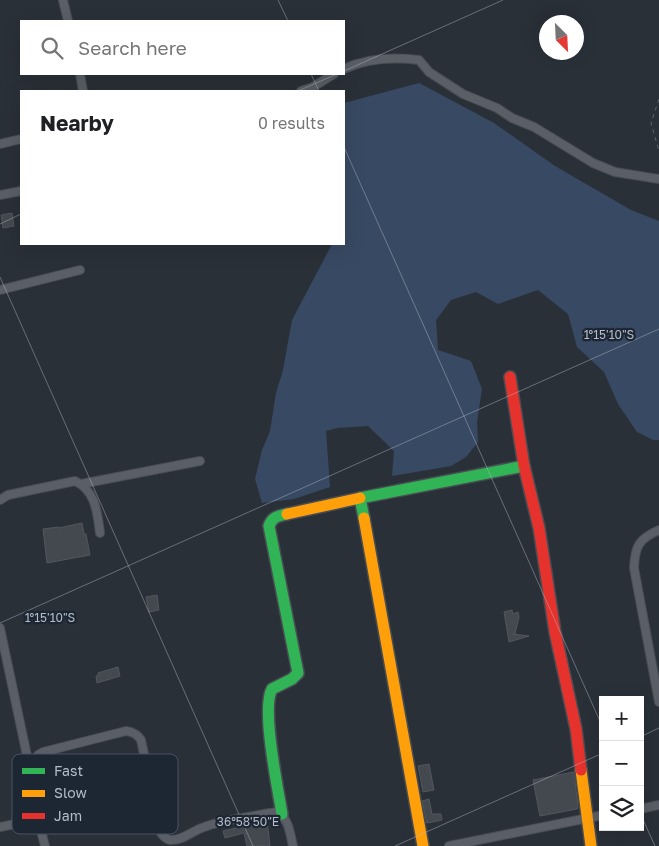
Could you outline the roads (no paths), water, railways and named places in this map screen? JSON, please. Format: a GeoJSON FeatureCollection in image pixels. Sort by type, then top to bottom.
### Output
{"type":"FeatureCollection","features":[{"type":"Feature","properties":{"kind":"street"},"geometry":{"type":"LineString","coordinates":[[63,0],[68,20]]}},
{"type":"Feature","properties":{"kind":"street"},"geometry":{"type":"LineString","coordinates":[[345,69],[364,62],[386,59],[419,60],[429,72],[463,94],[497,108],[512,118],[534,127],[593,163],[615,172],[659,179]]}},
{"type":"Feature","properties":{"kind":"street"},"geometry":{"type":"LineString","coordinates":[[80,75],[83,90]]}},
{"type":"Feature","properties":{"kind":"street"},"geometry":{"type":"LineString","coordinates":[[312,89],[333,75]]}},
{"type":"Feature","properties":{"kind":"street"},"geometry":{"type":"LineString","coordinates":[[0,144],[20,139]]}},
{"type":"Feature","properties":{"kind":"street"},"geometry":{"type":"LineString","coordinates":[[0,195],[20,191]]}},
{"type":"Feature","properties":{"kind":"street"},"geometry":{"type":"LineString","coordinates":[[0,290],[80,270]]}},
{"type":"Feature","properties":{"kind":"street"},"geometry":{"type":"LineString","coordinates":[[510,377],[524,466],[539,528],[555,632],[576,730],[591,846]]}},
{"type":"Feature","properties":{"kind":"street"},"geometry":{"type":"LineString","coordinates":[[81,484],[200,460]]}},
{"type":"Feature","properties":{"kind":"street"},"geometry":{"type":"LineString","coordinates":[[293,846],[286,819],[282,814],[269,716],[269,695],[273,689],[292,679],[298,673],[269,526],[271,520],[276,516],[360,498],[524,466]]}},
{"type":"Feature","properties":{"kind":"street"},"geometry":{"type":"LineString","coordinates":[[0,500],[8,495],[75,481],[91,494],[96,505],[100,533]]}},
{"type":"Feature","properties":{"kind":"street"},"geometry":{"type":"LineString","coordinates":[[360,498],[422,846]]}},
{"type":"Feature","properties":{"kind":"street"},"geometry":{"type":"LineString","coordinates":[[659,530],[642,539],[635,554],[634,568],[659,702]]}},
{"type":"Feature","properties":{"kind":"street"},"geometry":{"type":"LineString","coordinates":[[0,628],[27,754]]}},
{"type":"Feature","properties":{"kind":"street"},"geometry":{"type":"LineString","coordinates":[[40,754],[126,731],[138,735],[144,754]]}},
{"type":"Feature","properties":{"kind":"street"},"geometry":{"type":"LineString","coordinates":[[644,808],[659,805]]}},
{"type":"Feature","properties":{"kind":"street"},"geometry":{"type":"LineString","coordinates":[[162,834],[164,838],[170,840],[180,839],[212,824],[276,812],[282,814]]}},
{"type":"Feature","properties":{"kind":"street"},"geometry":{"type":"LineString","coordinates":[[449,846],[599,816]]}},
{"type":"Feature","properties":{"kind":"water"},"geometry":{"type":"Polygon","coordinates":[[[419,83],[494,123],[555,166],[631,210],[659,221],[659,440],[653,440],[637,432],[618,404],[604,372],[577,347],[568,314],[538,290],[498,304],[476,292],[451,300],[436,320],[438,350],[471,361],[482,389],[477,422],[478,442],[466,457],[451,466],[392,476],[394,451],[368,426],[337,428],[326,431],[330,487],[294,499],[262,503],[255,479],[262,450],[270,431],[276,393],[283,370],[292,320],[331,245],[345,245],[345,103],[419,83]]]}}]}
